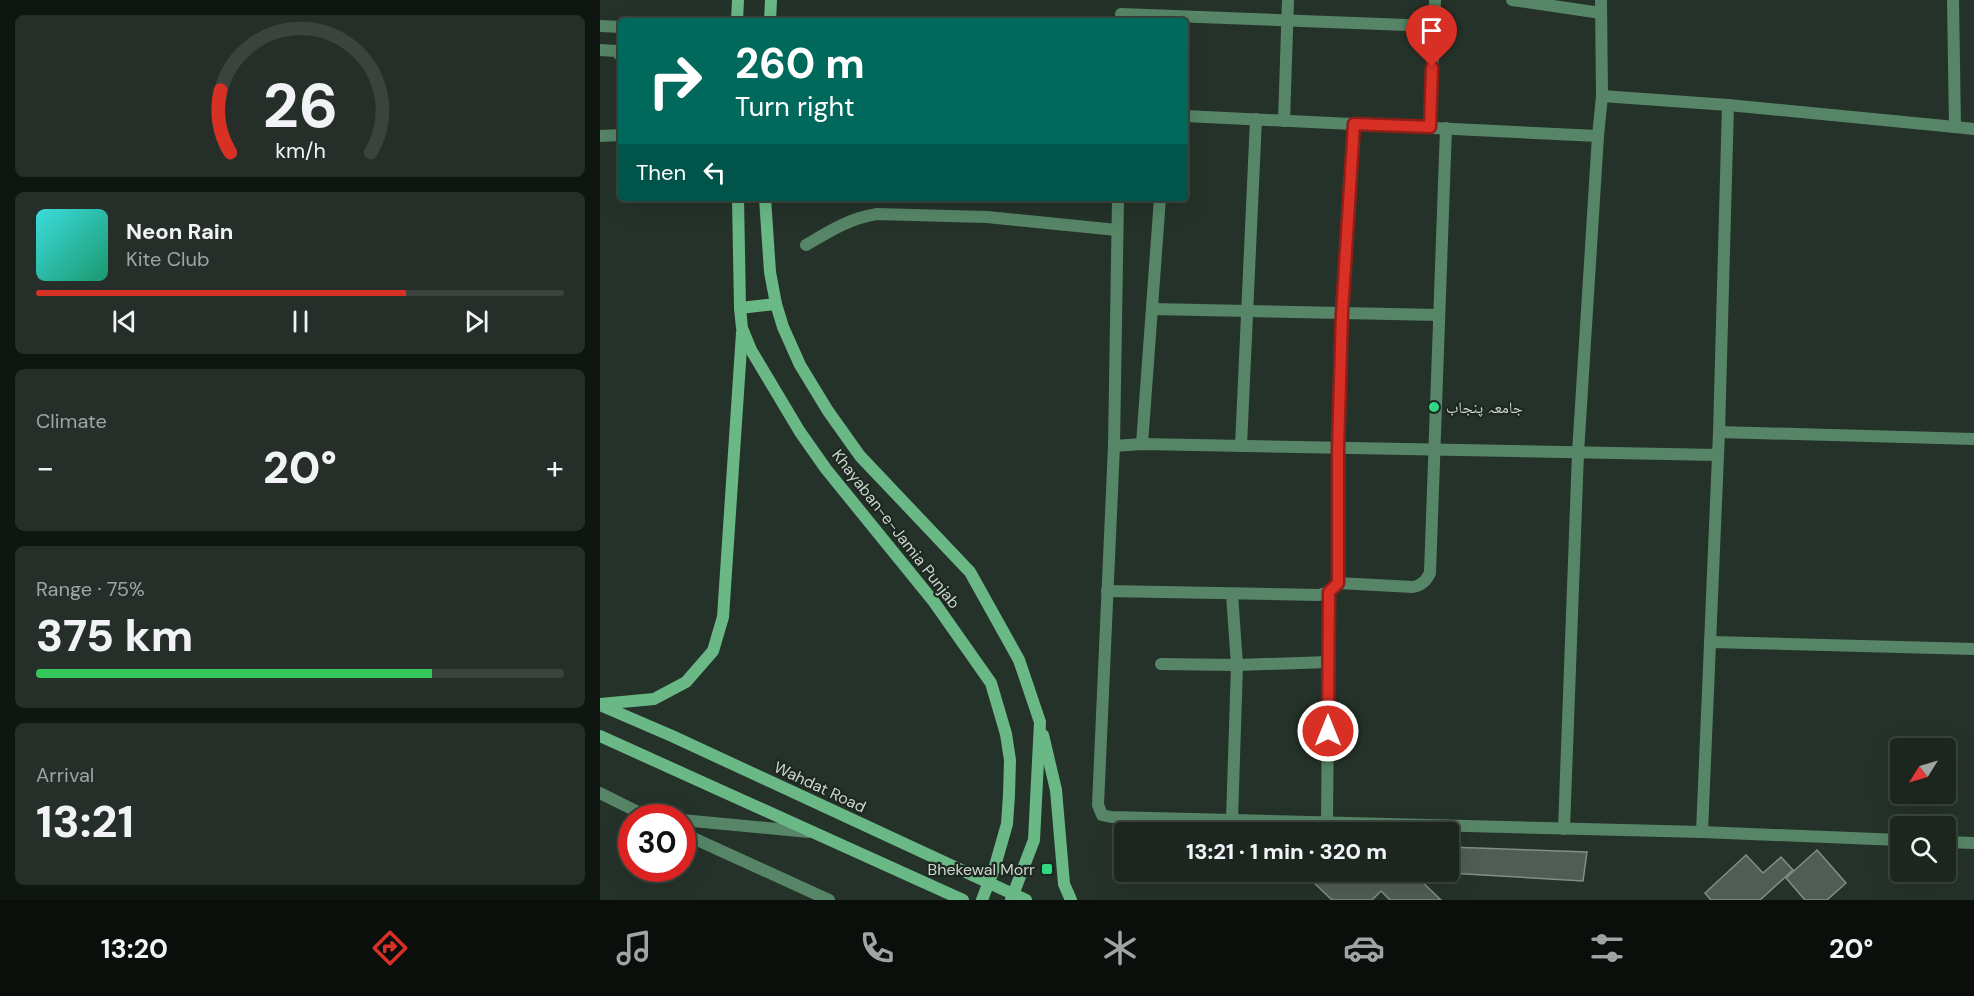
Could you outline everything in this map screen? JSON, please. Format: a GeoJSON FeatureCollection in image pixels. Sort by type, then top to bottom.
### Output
{"type":"FeatureCollection","features":[{"type":"Feature","properties":{"kind":"main road"},"geometry":{"type":"LineString","coordinates":[[737,18],[738,0]]}},
{"type":"Feature","properties":{"kind":"main road"},"geometry":{"type":"LineString","coordinates":[[770,18],[771,0]]}},
{"type":"Feature","properties":{"kind":"main road","name":"Khayaban-e-Jamia Punjab"},"geometry":{"type":"LineString","coordinates":[[738,201],[740,308],[742,328],[751,350],[766,378],[826,469],[934,602],[991,683],[1006,734],[1010,760],[1006,824],[982,900]]}},
{"type":"Feature","properties":{"kind":"main road","name":"Khayaban-e-Jamia Punjab"},"geometry":{"type":"LineString","coordinates":[[765,201],[770,272],[776,304],[783,327],[800,365],[828,411],[860,456],[970,572],[1019,660],[1040,722],[1034,840],[1012,897]]}},
{"type":"Feature","properties":{"kind":"main road"},"geometry":{"type":"LineString","coordinates":[[740,308],[776,304]]}},
{"type":"Feature","properties":{"kind":"main road"},"geometry":{"type":"LineString","coordinates":[[600,704],[654,699],[686,682],[713,651],[723,617],[742,328]]}},
{"type":"Feature","properties":{"kind":"main road","name":"Wahdat Road"},"geometry":{"type":"LineString","coordinates":[[600,704],[989,883],[1012,897],[1026,900]]}},
{"type":"Feature","properties":{"kind":"main road"},"geometry":{"type":"LineString","coordinates":[[1040,722],[1056,790],[1064,884],[1071,900]]}},
{"type":"Feature","properties":{"kind":"main road"},"geometry":{"type":"LineString","coordinates":[[600,736],[963,900]]}},
{"type":"Feature","properties":{"kind":"street"},"geometry":{"type":"LineString","coordinates":[[1121,0],[1121,17],[1162,18]]}},
{"type":"Feature","properties":{"kind":"street"},"geometry":{"type":"LineString","coordinates":[[1284,121],[1288,0]]}},
{"type":"Feature","properties":{"kind":"street"},"geometry":{"type":"LineString","coordinates":[[1430,127],[1435,0]]}},
{"type":"Feature","properties":{"kind":"street"},"geometry":{"type":"LineString","coordinates":[[1512,0],[1601,7],[1602,96],[1578,453],[1564,829]]}},
{"type":"Feature","properties":{"kind":"street"},"geometry":{"type":"LineString","coordinates":[[1953,0],[1955,127]]}},
{"type":"Feature","properties":{"kind":"street"},"geometry":{"type":"LineString","coordinates":[[1188,19],[1433,26]]}},
{"type":"Feature","properties":{"kind":"street"},"geometry":{"type":"LineString","coordinates":[[600,26],[618,27]]}},
{"type":"Feature","properties":{"kind":"street"},"geometry":{"type":"LineString","coordinates":[[600,50],[618,53]]}},
{"type":"Feature","properties":{"kind":"street"},"geometry":{"type":"LineString","coordinates":[[1602,96],[1728,105],[1974,129]]}},
{"type":"Feature","properties":{"kind":"street"},"geometry":{"type":"LineString","coordinates":[[1702,832],[1719,432],[1728,105]]}},
{"type":"Feature","properties":{"kind":"street"},"geometry":{"type":"LineString","coordinates":[[1188,116],[1598,136]]}},
{"type":"Feature","properties":{"kind":"street"},"geometry":{"type":"LineString","coordinates":[[1241,446],[1256,119]]}},
{"type":"Feature","properties":{"kind":"street"},"geometry":{"type":"LineString","coordinates":[[1327,822],[1329,662],[1334,587],[1342,313],[1354,124]]}},
{"type":"Feature","properties":{"kind":"street"},"geometry":{"type":"LineString","coordinates":[[1107,591],[1319,595],[1334,587],[1413,587],[1422,585],[1427,580],[1430,573],[1446,128]]}},
{"type":"Feature","properties":{"kind":"street"},"geometry":{"type":"LineString","coordinates":[[600,136],[618,135]]}},
{"type":"Feature","properties":{"kind":"street"},"geometry":{"type":"LineString","coordinates":[[1118,201],[1114,446],[1098,805],[1102,815],[1111,817],[1295,822]]}},
{"type":"Feature","properties":{"kind":"street"},"geometry":{"type":"LineString","coordinates":[[1142,444],[1160,201]]}},
{"type":"Feature","properties":{"kind":"street"},"geometry":{"type":"LineString","coordinates":[[806,245],[845,222],[877,214],[987,217],[1117,230]]}},
{"type":"Feature","properties":{"kind":"street"},"geometry":{"type":"LineString","coordinates":[[1152,309],[1439,315]]}},
{"type":"Feature","properties":{"kind":"street"},"geometry":{"type":"LineString","coordinates":[[1719,432],[1974,438]]}},
{"type":"Feature","properties":{"kind":"street"},"geometry":{"type":"LineString","coordinates":[[1114,446],[1142,444],[1718,455]]}},
{"type":"Feature","properties":{"kind":"street"},"geometry":{"type":"LineString","coordinates":[[1232,594],[1237,665],[1232,820]]}},
{"type":"Feature","properties":{"kind":"street"},"geometry":{"type":"LineString","coordinates":[[1710,642],[1974,649]]}},
{"type":"Feature","properties":{"kind":"street"},"geometry":{"type":"LineString","coordinates":[[1161,664],[1237,665],[1329,662]]}},
{"type":"Feature","properties":{"kind":"street"},"geometry":{"type":"LineString","coordinates":[[600,793],[622,804]]}},
{"type":"Feature","properties":{"kind":"street"},"geometry":{"type":"LineString","coordinates":[[696,821],[813,832]]}},
{"type":"Feature","properties":{"kind":"street"},"geometry":{"type":"LineString","coordinates":[[1459,826],[1702,832],[1890,840]]}},
{"type":"Feature","properties":{"kind":"street"},"geometry":{"type":"LineString","coordinates":[[696,838],[829,900]]}},
{"type":"Feature","properties":{"kind":"street"},"geometry":{"type":"LineString","coordinates":[[1956,842],[1974,843]]}},
{"type":"Feature","properties":{"kind":"building"},"geometry":{"type":"Polygon","coordinates":[[[1459,847],[1587,852],[1583,881],[1459,874],[1459,847]]]}},
{"type":"Feature","properties":{"kind":"building"},"geometry":{"type":"Polygon","coordinates":[[[1817,850],[1846,883],[1827,900],[1805,900],[1786,878],[1817,850]]]}},
{"type":"Feature","properties":{"kind":"building"},"geometry":{"type":"Polygon","coordinates":[[[1746,855],[1763,873],[1781,857],[1793,870],[1760,900],[1711,900],[1705,893],[1746,855]]]}},
{"type":"Feature","properties":{"kind":"building"},"geometry":{"type":"Polygon","coordinates":[[[1313,882],[1422,882],[1441,900],[1390,900],[1381,891],[1372,900],[1332,900],[1313,882]]]}},
{"type":"Feature","properties":{"kind":"place","name":"جامعہ پنجاب"},"geometry":{"type":"Point","coordinates":[1434,407]}},
{"type":"Feature","properties":{"kind":"place","name":"Bhekewal Morr"},"geometry":{"type":"Point","coordinates":[1047,869]}},
{"type":"Feature","properties":{"kind":"route"},"geometry":{"type":"LineString","coordinates":[[1328,731],[1329,592],[1338,583],[1338,449],[1342,313],[1354,124],[1430,127],[1432,67]]}}]}
